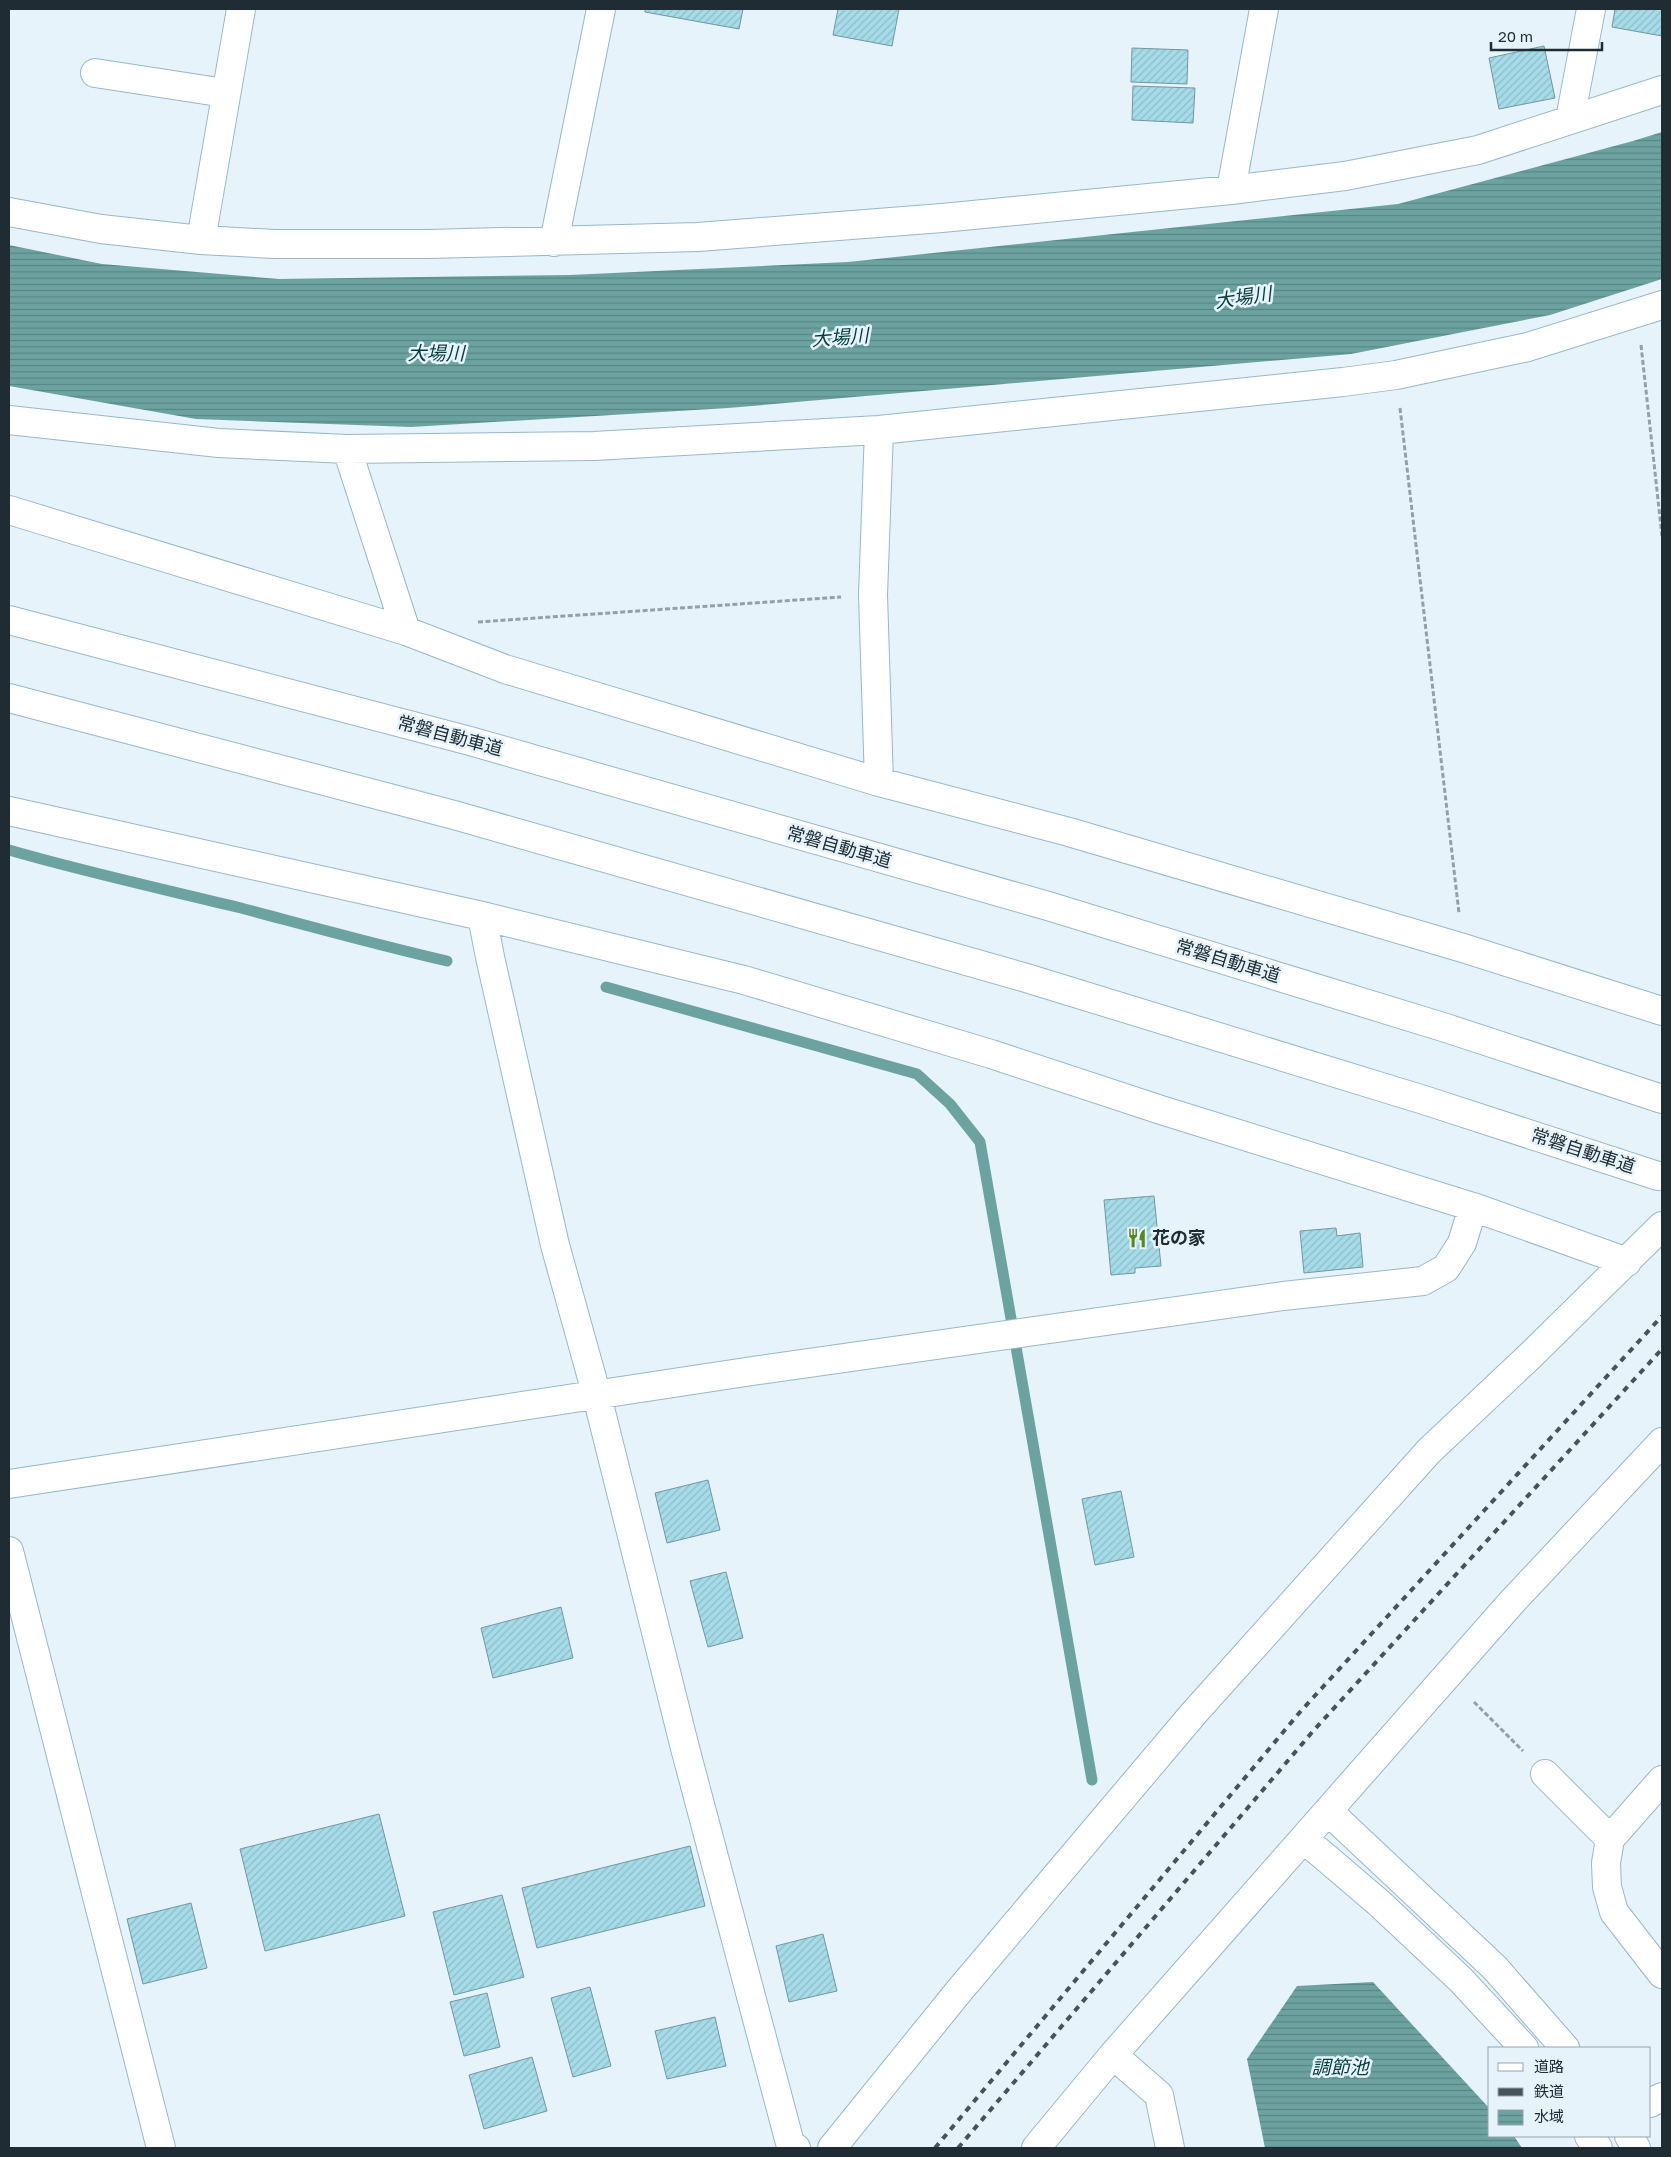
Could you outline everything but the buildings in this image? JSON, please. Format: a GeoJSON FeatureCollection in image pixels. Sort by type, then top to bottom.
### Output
{"type":"FeatureCollection","features":[{"type":"Feature","properties":{"kind":"main road"},"geometry":{"type":"LineString","coordinates":[[200,240],[241,9]]}},
{"type":"Feature","properties":{"kind":"main road"},"geometry":{"type":"LineString","coordinates":[[554,242],[600,9]]}},
{"type":"Feature","properties":{"kind":"main road"},"geometry":{"type":"LineString","coordinates":[[1231,190],[1264,9]]}},
{"type":"Feature","properties":{"kind":"main road"},"geometry":{"type":"LineString","coordinates":[[1570,119],[1591,9]]}},
{"type":"Feature","properties":{"kind":"main road"},"geometry":{"type":"LineString","coordinates":[[95,73],[226,93]]}},
{"type":"Feature","properties":{"kind":"main road"},"geometry":{"type":"LineString","coordinates":[[9,212],[101,228],[200,240],[276,244],[554,242],[727,235],[942,218],[1231,190],[1345,176],[1478,150],[1662,90]]}},
{"type":"Feature","properties":{"kind":"main road"},"geometry":{"type":"LineString","coordinates":[[9,420],[219,443],[347,450],[594,446],[879,430],[1396,375],[1528,347],[1650,309]]}},
{"type":"Feature","properties":{"kind":"main road"},"geometry":{"type":"LineString","coordinates":[[879,430],[873,595],[879,782]]}},
{"type":"Feature","properties":{"kind":"main road"},"geometry":{"type":"LineString","coordinates":[[347,450],[406,630]]}},
{"type":"Feature","properties":{"kind":"main road"},"geometry":{"type":"LineString","coordinates":[[9,510],[406,630],[505,669],[879,782],[1068,832],[1463,948],[1662,1010]]}},
{"type":"Feature","properties":{"kind":"main road","name":"常磐自動車道"},"geometry":{"type":"LineString","coordinates":[[9,620],[470,741],[1048,906],[1446,1028],[1662,1099]]}},
{"type":"Feature","properties":{"kind":"main road","name":"常磐自動車道"},"geometry":{"type":"LineString","coordinates":[[9,698],[454,814],[1004,972],[1427,1101],[1658,1176]]}},
{"type":"Feature","properties":{"kind":"main road"},"geometry":{"type":"LineString","coordinates":[[9,810],[482,916],[744,980],[991,1054],[1161,1110],[1473,1207],[1627,1262]]}},
{"type":"Feature","properties":{"kind":"main road"},"geometry":{"type":"LineString","coordinates":[[482,916],[555,1246],[597,1396],[687,1758],[790,2143],[796,2148]]}},
{"type":"Feature","properties":{"kind":"main road"},"geometry":{"type":"LineString","coordinates":[[9,1484],[759,1370],[1283,1296],[1423,1281],[1446,1268],[1462,1243],[1473,1207]]}},
{"type":"Feature","properties":{"kind":"main road"},"geometry":{"type":"LineString","coordinates":[[832,2148],[972,1976],[1194,1713],[1429,1452],[1662,1226]]}},
{"type":"Feature","properties":{"kind":"main road"},"geometry":{"type":"LineString","coordinates":[[1036,2148],[1113,2055],[1510,1603],[1662,1442]]}},
{"type":"Feature","properties":{"kind":"main road"},"geometry":{"type":"LineString","coordinates":[[9,1551],[161,2148]]}},
{"type":"Feature","properties":{"kind":"main road"},"geometry":{"type":"LineString","coordinates":[[1545,1774],[1610,1839]]}},
{"type":"Feature","properties":{"kind":"main road"},"geometry":{"type":"LineString","coordinates":[[1662,1780],[1610,1839],[1606,1863],[1607,1887],[1614,1912],[1662,1974]]}},
{"type":"Feature","properties":{"kind":"main road"},"geometry":{"type":"LineString","coordinates":[[1328,1811],[1495,1968],[1564,2047]]}},
{"type":"Feature","properties":{"kind":"main road"},"geometry":{"type":"LineString","coordinates":[[1304,1839],[1379,1903],[1461,1980],[1523,2047]]}},
{"type":"Feature","properties":{"kind":"main road"},"geometry":{"type":"LineString","coordinates":[[1113,2055],[1159,2095],[1170,2148]]}},
{"type":"Feature","properties":{"kind":"main road"},"geometry":{"type":"LineString","coordinates":[[1590,2137],[1598,2148]]}},
{"type":"Feature","properties":{"kind":"main road"},"geometry":{"type":"LineString","coordinates":[[1630,2137],[1636,2148]]}},
{"type":"Feature","properties":{"kind":"path"},"geometry":{"type":"LineString","coordinates":[[1650,309],[1662,536]]}},
{"type":"Feature","properties":{"kind":"path"},"geometry":{"type":"LineString","coordinates":[[1396,375],[1463,948]]}},
{"type":"Feature","properties":{"kind":"path"},"geometry":{"type":"LineString","coordinates":[[473,622],[873,595]]}},
{"type":"Feature","properties":{"kind":"path"},"geometry":{"type":"LineString","coordinates":[[1474,1702],[1545,1774]]}},
{"type":"Feature","properties":{"kind":"water","name":"大場川"},"geometry":{"type":"Polygon","coordinates":[[[1662,132],[1662,279],[1550,315],[1351,354],[728,408],[411,427],[196,419],[9,386],[9,245],[102,264],[279,279],[570,275],[848,262],[1398,204],[1662,132]]]}},
{"type":"Feature","properties":{"kind":"water","name":"調節池"},"geometry":{"type":"Polygon","coordinates":[[[1373,1982],[1488,2107],[1488,2137],[1515,2137],[1522,2148],[1265,2148],[1247,2059],[1297,1986],[1373,1982]]]}},
{"type":"Feature","properties":{"kind":"waterway"},"geometry":{"type":"LineString","coordinates":[[9,850],[447,961]]}},
{"type":"Feature","properties":{"kind":"waterway"},"geometry":{"type":"LineString","coordinates":[[606,987],[917,1074],[950,1104],[980,1142],[1092,1780]]}},
{"type":"Feature","properties":{"kind":"railway"},"geometry":{"type":"LineString","coordinates":[[935,2148],[1300,1712],[1662,1316]]}},
{"type":"Feature","properties":{"kind":"railway"},"geometry":{"type":"LineString","coordinates":[[958,2148],[1314,1730],[1662,1349]]}},
{"type":"Feature","properties":{"kind":"place","name":"花の家"},"geometry":{"type":"Point","coordinates":[1137,1238]}}]}
